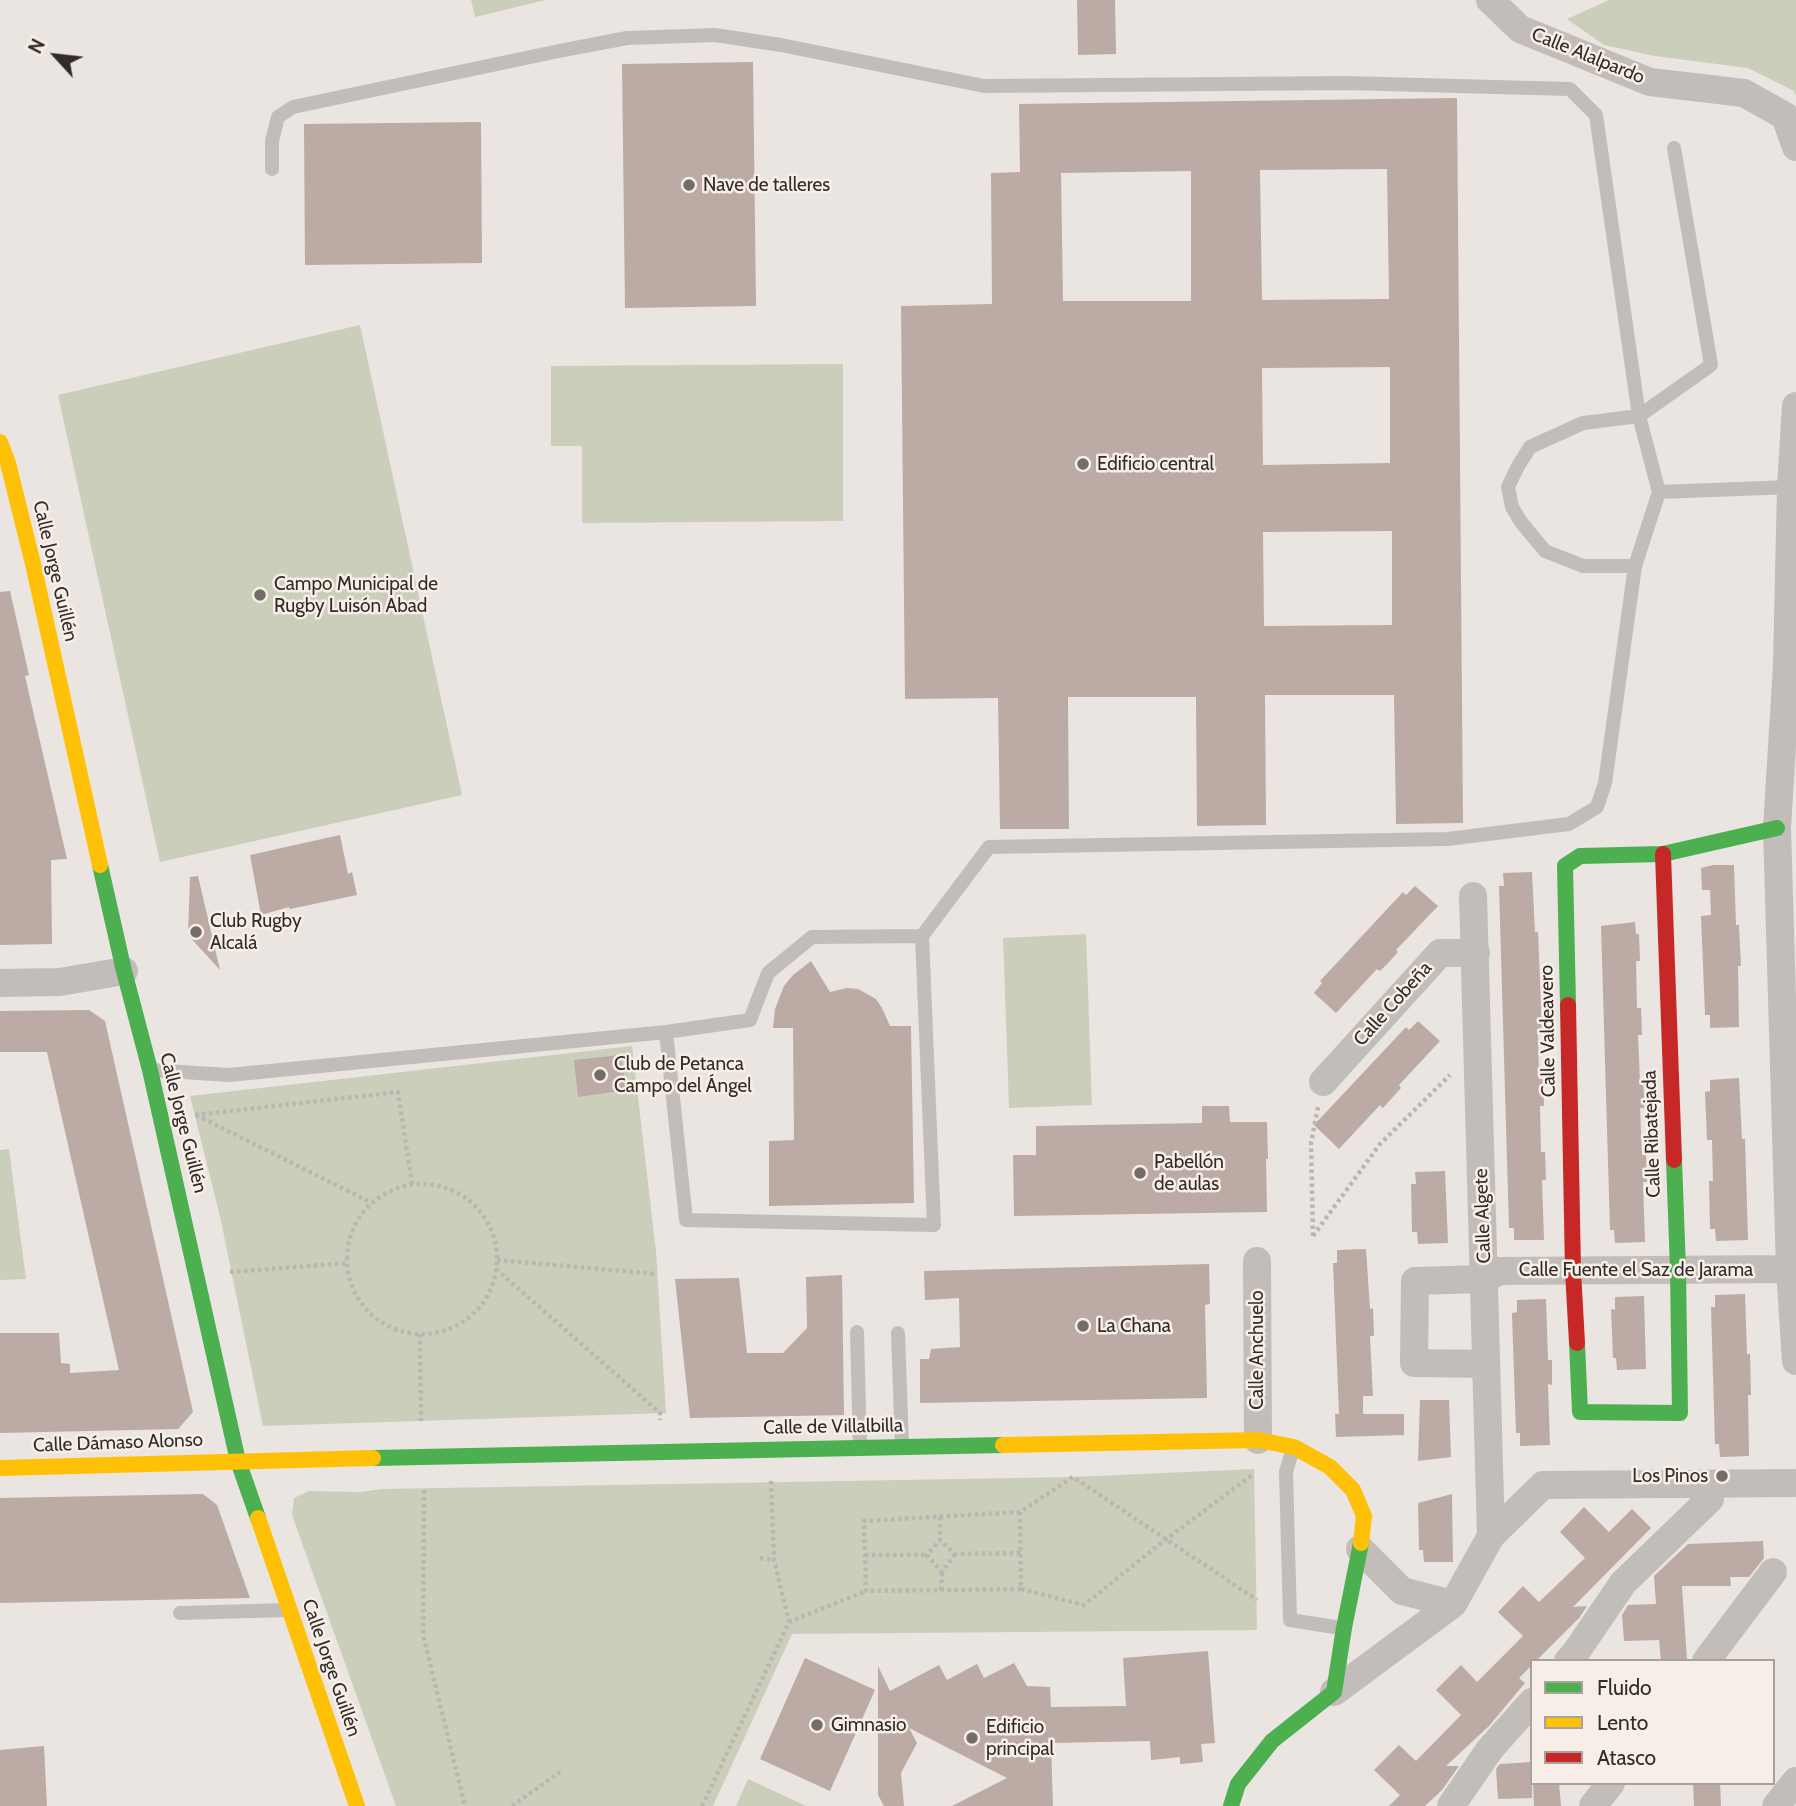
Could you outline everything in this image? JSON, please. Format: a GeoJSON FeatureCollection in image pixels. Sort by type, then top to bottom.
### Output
{"type":"FeatureCollection","features":[{"type":"Feature","properties":{"kind":"street","name":"Calle Alalpardo"},"geometry":{"type":"LineString","coordinates":[[1490,0],[1520,29],[1650,82],[1744,93],[1786,116],[1796,147]]}},
{"type":"Feature","properties":{"kind":"street"},"geometry":{"type":"LineString","coordinates":[[1796,406],[1787,665],[1777,828],[1790,1269],[1796,1361]]}},
{"type":"Feature","properties":{"kind":"street","name":"Calle Jorge Guillén"},"geometry":{"type":"LineString","coordinates":[[0,442],[8,463],[33,564],[238,1461],[357,1806]]}},
{"type":"Feature","properties":{"kind":"street","name":"Calle Valdeavero"},"geometry":{"type":"LineString","coordinates":[[1580,1412],[1573,1271],[1565,866],[1580,856],[1662,854],[1777,828]]}},
{"type":"Feature","properties":{"kind":"street","name":"Calle Ribatejada"},"geometry":{"type":"LineString","coordinates":[[1580,1412],[1680,1413],[1678,1270],[1662,854]]}},
{"type":"Feature","properties":{"kind":"street","name":"Calle Algete"},"geometry":{"type":"LineString","coordinates":[[1473,896],[1491,1536]]}},
{"type":"Feature","properties":{"kind":"street","name":"Calle Cobeña"},"geometry":{"type":"LineString","coordinates":[[1323,1082],[1440,953],[1476,953]]}},
{"type":"Feature","properties":{"kind":"street"},"geometry":{"type":"LineString","coordinates":[[0,983],[60,982],[124,971]]}},
{"type":"Feature","properties":{"kind":"street","name":"Calle Anchuelo"},"geometry":{"type":"LineString","coordinates":[[1257,1261],[1258,1440]]}},
{"type":"Feature","properties":{"kind":"street","name":"Calle Fuente el Saz de Jarama"},"geometry":{"type":"LineString","coordinates":[[1486,1364],[1414,1363],[1415,1281],[1485,1279],[1499,1270],[1790,1269]]}},
{"type":"Feature","properties":{"kind":"street","name":"Calle de Villalbilla"},"geometry":{"type":"LineString","coordinates":[[238,1461],[1258,1440],[1294,1447],[1331,1467],[1353,1490],[1364,1516],[1334,1692]]}},
{"type":"Feature","properties":{"kind":"street","name":"Calle Dámaso Alonso"},"geometry":{"type":"LineString","coordinates":[[0,1468],[238,1461]]}},
{"type":"Feature","properties":{"kind":"street"},"geometry":{"type":"LineString","coordinates":[[1231,1806],[1238,1784],[1272,1741],[1453,1604],[1491,1536],[1543,1485],[1796,1483]]}},
{"type":"Feature","properties":{"kind":"street"},"geometry":{"type":"LineString","coordinates":[[1569,1659],[1623,1583],[1710,1499]]}},
{"type":"Feature","properties":{"kind":"street"},"geometry":{"type":"LineString","coordinates":[[1360,1549],[1402,1591],[1453,1604]]}},
{"type":"Feature","properties":{"kind":"street"},"geometry":{"type":"LineString","coordinates":[[1708,1659],[1773,1572]]}},
{"type":"Feature","properties":{"kind":"street"},"geometry":{"type":"LineString","coordinates":[[1451,1806],[1490,1749],[1530,1704]]}},
{"type":"Feature","properties":{"kind":"street"},"geometry":{"type":"LineString","coordinates":[[1776,1806],[1796,1781]]}},
{"type":"Feature","properties":{"kind":"street"},"geometry":{"type":"LineString","coordinates":[[1593,1806],[1609,1785]]}},
{"type":"Feature","properties":{"kind":"lane"},"geometry":{"type":"LineString","coordinates":[[272,169],[272,141],[278,117],[293,107],[627,38],[715,36],[781,45],[984,86],[1346,83],[1570,89],[1596,115],[1639,416],[1659,492],[1635,566],[1605,783],[1597,807],[1569,824],[1447,839],[989,847],[922,936],[934,1225],[686,1220],[666,1031]]}},
{"type":"Feature","properties":{"kind":"lane"},"geometry":{"type":"LineString","coordinates":[[1635,566],[1583,566],[1545,551],[1512,507],[1508,487],[1530,446],[1583,423],[1639,416],[1711,365],[1674,148]]}},
{"type":"Feature","properties":{"kind":"lane"},"geometry":{"type":"LineString","coordinates":[[1659,492],[1794,488]]}},
{"type":"Feature","properties":{"kind":"lane"},"geometry":{"type":"LineString","coordinates":[[150,1070],[229,1075],[666,1031],[750,1020],[768,973],[812,937],[922,936]]}},
{"type":"Feature","properties":{"kind":"lane"},"geometry":{"type":"LineString","coordinates":[[857,1332],[860,1448]]}},
{"type":"Feature","properties":{"kind":"lane"},"geometry":{"type":"LineString","coordinates":[[898,1333],[902,1447]]}},
{"type":"Feature","properties":{"kind":"lane"},"geometry":{"type":"LineString","coordinates":[[1294,1447],[1286,1472],[1290,1620],[1344,1628]]}},
{"type":"Feature","properties":{"kind":"lane"},"geometry":{"type":"LineString","coordinates":[[180,1613],[289,1610]]}},
{"type":"Feature","properties":{"kind":"path"},"geometry":{"type":"LineString","coordinates":[[1323,1082],[1311,1143],[1314,1236],[1380,1144],[1450,1074]]}},
{"type":"Feature","properties":{"kind":"path"},"geometry":{"type":"LineString","coordinates":[[372,1203],[195,1115],[398,1092],[412,1184]]}},
{"type":"Feature","properties":{"kind":"path"},"geometry":{"type":"LineString","coordinates":[[412,1184],[437,1185],[460,1194],[479,1210],[492,1231],[497,1255],[496,1268],[494,1280],[483,1302],[466,1320],[444,1331],[420,1334],[396,1329],[375,1317],[358,1299],[349,1276],[347,1252],[354,1227],[372,1203],[388,1192],[412,1184]]}},
{"type":"Feature","properties":{"kind":"path"},"geometry":{"type":"LineString","coordinates":[[496,1260],[657,1274]]}},
{"type":"Feature","properties":{"kind":"path"},"geometry":{"type":"LineString","coordinates":[[223,1272],[348,1263]]}},
{"type":"Feature","properties":{"kind":"path"},"geometry":{"type":"LineString","coordinates":[[496,1268],[660,1413],[660,1425]]}},
{"type":"Feature","properties":{"kind":"path"},"geometry":{"type":"LineString","coordinates":[[420,1334],[421,1421]]}},
{"type":"Feature","properties":{"kind":"path"},"geometry":{"type":"LineString","coordinates":[[789,1622],[866,1591],[1021,1589],[1084,1605],[1253,1474]]}},
{"type":"Feature","properties":{"kind":"path"},"geometry":{"type":"LineString","coordinates":[[866,1591],[864,1521],[1020,1512],[1073,1477],[1257,1600]]}},
{"type":"Feature","properties":{"kind":"path"},"geometry":{"type":"LineString","coordinates":[[702,1806],[789,1622],[774,1560],[771,1479]]}},
{"type":"Feature","properties":{"kind":"path"},"geometry":{"type":"LineString","coordinates":[[424,1489],[423,1635],[465,1806]]}},
{"type":"Feature","properties":{"kind":"path"},"geometry":{"type":"LineString","coordinates":[[1020,1512],[1021,1589]]}},
{"type":"Feature","properties":{"kind":"path"},"geometry":{"type":"LineString","coordinates":[[927,1555],[940,1540],[940,1517]]}},
{"type":"Feature","properties":{"kind":"path"},"geometry":{"type":"LineString","coordinates":[[940,1540],[955,1554],[1021,1553]]}},
{"type":"Feature","properties":{"kind":"path"},"geometry":{"type":"LineString","coordinates":[[941,1590],[942,1572],[955,1554]]}},
{"type":"Feature","properties":{"kind":"path"},"geometry":{"type":"LineString","coordinates":[[865,1555],[927,1555],[942,1572]]}},
{"type":"Feature","properties":{"kind":"path"},"geometry":{"type":"LineString","coordinates":[[760,1558],[774,1560]]}},
{"type":"Feature","properties":{"kind":"path"},"geometry":{"type":"LineString","coordinates":[[512,1806],[560,1772]]}},
{"type":"Feature","properties":{"kind":"green space"},"geometry":{"type":"Polygon","coordinates":[[[471,0],[546,0],[475,17],[471,0]]]}},
{"type":"Feature","properties":{"kind":"green space"},"geometry":{"type":"Polygon","coordinates":[[[1609,0],[1796,0],[1796,96],[1794,91],[1748,68],[1655,56],[1604,45],[1567,19],[1609,0]]]}},
{"type":"Feature","properties":{"kind":"green space","name":"Campo Municipal de Rugby Luisón Abad"},"geometry":{"type":"Polygon","coordinates":[[[360,325],[462,795],[160,862],[58,395],[360,325]]]}},
{"type":"Feature","properties":{"kind":"green space"},"geometry":{"type":"Polygon","coordinates":[[[843,364],[843,521],[582,523],[582,446],[551,446],[551,366],[843,364]]]}},
{"type":"Feature","properties":{"kind":"green space"},"geometry":{"type":"Polygon","coordinates":[[[1086,934],[1092,1105],[1009,1108],[1003,938],[1086,934]]]}},
{"type":"Feature","properties":{"kind":"green space"},"geometry":{"type":"Polygon","coordinates":[[[632,1046],[656,1251],[666,1413],[263,1426],[221,1221],[190,1096],[632,1046]]]}},
{"type":"Feature","properties":{"kind":"green space"},"geometry":{"type":"Polygon","coordinates":[[[9,1149],[26,1279],[0,1280],[0,1150],[9,1149]]]}},
{"type":"Feature","properties":{"kind":"green space"},"geometry":{"type":"Polygon","coordinates":[[[1254,1469],[1257,1630],[792,1634],[713,1806],[396,1806],[292,1515],[294,1498],[309,1491],[1073,1477],[1254,1469]]]}},
{"type":"Feature","properties":{"kind":"green space"},"geometry":{"type":"Polygon","coordinates":[[[748,1779],[806,1806],[736,1806],[748,1779]]]}},
{"type":"Feature","properties":{"kind":"building"},"geometry":{"type":"Polygon","coordinates":[[[1077,0],[1115,0],[1116,54],[1078,55],[1077,0]]]}},
{"type":"Feature","properties":{"kind":"building","name":"Nave de talleres"},"geometry":{"type":"Polygon","coordinates":[[[753,62],[756,306],[625,308],[622,64],[753,62]]]}},
{"type":"Feature","properties":{"kind":"building","name":"Edificio central"},"geometry":{"type":"Polygon","coordinates":[[[1457,98],[1463,823],[1396,824],[1394,695],[1265,695],[1266,825],[1197,826],[1196,697],[1068,697],[1069,829],[1000,829],[998,698],[905,699],[901,306],[992,304],[991,173],[1020,172],[1019,104],[1457,98]],[[1387,169],[1260,170],[1262,300],[1389,299],[1387,169]],[[1191,171],[1061,173],[1063,301],[1191,301],[1191,171]],[[1390,367],[1262,368],[1263,465],[1390,463],[1390,367]],[[1392,531],[1263,532],[1264,626],[1392,625],[1392,531]]]}},
{"type":"Feature","properties":{"kind":"building"},"geometry":{"type":"Polygon","coordinates":[[[481,122],[482,263],[305,265],[304,124],[481,122]]]}},
{"type":"Feature","properties":{"kind":"building"},"geometry":{"type":"Polygon","coordinates":[[[10,591],[29,675],[25,676],[67,859],[51,860],[52,944],[0,945],[0,592],[10,591]]]}},
{"type":"Feature","properties":{"kind":"building"},"geometry":{"type":"Polygon","coordinates":[[[340,835],[348,874],[352,872],[357,895],[290,909],[289,907],[261,915],[250,855],[340,835]]]}},
{"type":"Feature","properties":{"kind":"building"},"geometry":{"type":"Polygon","coordinates":[[[1734,865],[1736,925],[1739,925],[1741,966],[1738,966],[1739,1027],[1710,1028],[1710,1015],[1705,1015],[1701,916],[1711,915],[1710,890],[1702,890],[1701,868],[1734,865]]]}},
{"type":"Feature","properties":{"kind":"building"},"geometry":{"type":"Polygon","coordinates":[[[1532,872],[1535,932],[1538,932],[1542,1033],[1538,1033],[1539,1079],[1543,1079],[1544,1106],[1540,1106],[1541,1152],[1545,1152],[1546,1180],[1542,1180],[1544,1240],[1514,1240],[1514,1228],[1509,1228],[1499,886],[1504,886],[1503,873],[1532,872]]]}},
{"type":"Feature","properties":{"kind":"building"},"geometry":{"type":"Polygon","coordinates":[[[198,876],[220,970],[188,935],[190,877],[198,876]]]}},
{"type":"Feature","properties":{"kind":"building"},"geometry":{"type":"Polygon","coordinates":[[[1415,886],[1438,906],[1396,950],[1398,952],[1389,962],[1380,971],[1377,969],[1336,1013],[1314,993],[1322,983],[1320,981],[1403,892],[1406,895],[1415,886]]]}},
{"type":"Feature","properties":{"kind":"building"},"geometry":{"type":"Polygon","coordinates":[[[1635,922],[1636,934],[1639,934],[1640,961],[1636,961],[1637,1008],[1641,1008],[1642,1035],[1638,1035],[1640,1082],[1643,1082],[1644,1095],[1644,1108],[1640,1108],[1642,1155],[1646,1155],[1647,1182],[1643,1182],[1645,1242],[1615,1243],[1614,1230],[1610,1230],[1601,926],[1635,922]]]}},
{"type":"Feature","properties":{"kind":"building"},"geometry":{"type":"Polygon","coordinates":[[[811,961],[830,992],[847,988],[858,989],[876,999],[890,1026],[911,1026],[914,1203],[769,1206],[769,1141],[794,1140],[793,1028],[773,1028],[775,1009],[784,986],[811,961]]]}},
{"type":"Feature","properties":{"kind":"building"},"geometry":{"type":"Polygon","coordinates":[[[89,1010],[105,1021],[193,1412],[178,1429],[0,1433],[0,1333],[59,1333],[61,1363],[70,1364],[70,1373],[119,1370],[47,1052],[0,1052],[0,1011],[89,1010]]]}},
{"type":"Feature","properties":{"kind":"building"},"geometry":{"type":"Polygon","coordinates":[[[1418,1021],[1440,1041],[1399,1085],[1401,1088],[1383,1108],[1380,1105],[1339,1149],[1314,1125],[1406,1027],[1409,1030],[1418,1021]]]}},
{"type":"Feature","properties":{"kind":"building","name":"Club de Petanca Campo del Ángel"},"geometry":{"type":"Polygon","coordinates":[[[620,1055],[627,1090],[578,1097],[574,1060],[620,1055]]]}},
{"type":"Feature","properties":{"kind":"building"},"geometry":{"type":"Polygon","coordinates":[[[1739,1078],[1742,1139],[1745,1139],[1748,1240],[1716,1241],[1715,1229],[1710,1229],[1712,1140],[1707,1140],[1705,1092],[1710,1091],[1710,1080],[1739,1078]]]}},
{"type":"Feature","properties":{"kind":"building","name":"Pabellón de aulas"},"geometry":{"type":"Polygon","coordinates":[[[1202,1106],[1229,1106],[1230,1122],[1267,1122],[1267,1212],[1014,1216],[1013,1155],[1036,1155],[1036,1126],[1202,1123],[1202,1106]]]}},
{"type":"Feature","properties":{"kind":"building"},"geometry":{"type":"Polygon","coordinates":[[[1445,1171],[1448,1243],[1418,1244],[1417,1232],[1412,1232],[1411,1184],[1416,1184],[1415,1172],[1445,1171]]]}},
{"type":"Feature","properties":{"kind":"building"},"geometry":{"type":"Polygon","coordinates":[[[1366,1249],[1370,1309],[1373,1308],[1374,1336],[1370,1336],[1373,1396],[1363,1396],[1363,1414],[1404,1414],[1404,1435],[1336,1437],[1335,1414],[1339,1414],[1333,1263],[1337,1263],[1337,1250],[1366,1249]]]}},
{"type":"Feature","properties":{"kind":"building","name":"La Chana"},"geometry":{"type":"Polygon","coordinates":[[[1209,1264],[1210,1304],[1205,1305],[1207,1398],[920,1403],[920,1359],[929,1359],[931,1349],[960,1347],[959,1298],[925,1300],[924,1271],[1209,1264]]]}},
{"type":"Feature","properties":{"kind":"building"},"geometry":{"type":"Polygon","coordinates":[[[842,1275],[844,1415],[690,1418],[675,1279],[739,1278],[747,1353],[783,1353],[807,1328],[806,1277],[842,1275]]]}},
{"type":"Feature","properties":{"kind":"building"},"geometry":{"type":"Polygon","coordinates":[[[1745,1294],[1747,1354],[1750,1354],[1749,1456],[1720,1457],[1719,1444],[1715,1444],[1711,1307],[1715,1307],[1715,1295],[1745,1294]]]}},
{"type":"Feature","properties":{"kind":"building"},"geometry":{"type":"Polygon","coordinates":[[[1644,1296],[1646,1369],[1617,1370],[1616,1358],[1613,1358],[1611,1309],[1615,1310],[1615,1297],[1644,1296]]]}},
{"type":"Feature","properties":{"kind":"building"},"geometry":{"type":"Polygon","coordinates":[[[1546,1299],[1548,1360],[1552,1360],[1552,1385],[1548,1384],[1550,1445],[1520,1446],[1520,1433],[1516,1433],[1512,1313],[1517,1312],[1517,1300],[1546,1299]]]}},
{"type":"Feature","properties":{"kind":"building"},"geometry":{"type":"Polygon","coordinates":[[[1420,1400],[1449,1400],[1451,1457],[1418,1461],[1420,1400]]]}},
{"type":"Feature","properties":{"kind":"building"},"geometry":{"type":"Polygon","coordinates":[[[203,1494],[217,1505],[250,1598],[0,1603],[0,1498],[203,1494]]]}},
{"type":"Feature","properties":{"kind":"building"},"geometry":{"type":"Polygon","coordinates":[[[1452,1494],[1453,1562],[1424,1562],[1423,1550],[1419,1550],[1418,1503],[1452,1494]]]}},
{"type":"Feature","properties":{"kind":"building"},"geometry":{"type":"Polygon","coordinates":[[[1584,1507],[1609,1532],[1632,1509],[1651,1528],[1573,1607],[1587,1606],[1580,1617],[1538,1659],[1530,1659],[1530,1667],[1519,1678],[1525,1683],[1489,1726],[1446,1766],[1459,1766],[1442,1790],[1425,1806],[1389,1806],[1400,1795],[1374,1770],[1399,1745],[1416,1761],[1461,1715],[1436,1690],[1461,1665],[1477,1682],[1523,1636],[1498,1612],[1523,1586],[1539,1602],[1585,1558],[1560,1532],[1584,1507]]]}},
{"type":"Feature","properties":{"kind":"building"},"geometry":{"type":"Polygon","coordinates":[[[1763,1541],[1764,1558],[1749,1577],[1730,1577],[1731,1586],[1682,1586],[1687,1659],[1661,1659],[1659,1640],[1624,1641],[1622,1615],[1628,1605],[1656,1604],[1654,1576],[1688,1544],[1763,1541]]]}},
{"type":"Feature","properties":{"kind":"building"},"geometry":{"type":"Polygon","coordinates":[[[1208,1651],[1215,1743],[1201,1744],[1203,1762],[1180,1764],[1180,1757],[1151,1760],[1150,1741],[1051,1743],[1053,1806],[952,1806],[1007,1778],[909,1728],[917,1743],[901,1773],[904,1806],[884,1806],[878,1795],[878,1666],[890,1691],[939,1665],[947,1680],[977,1664],[984,1678],[1014,1663],[1027,1686],[1050,1687],[1051,1707],[1126,1706],[1123,1658],[1208,1651]]]}},
{"type":"Feature","properties":{"kind":"building","name":"Gimnasio"},"geometry":{"type":"Polygon","coordinates":[[[805,1658],[875,1690],[830,1791],[760,1759],[805,1658]]]}},
{"type":"Feature","properties":{"kind":"building"},"geometry":{"type":"Polygon","coordinates":[[[44,1746],[47,1806],[0,1806],[0,1750],[44,1746]]]}},
{"type":"Feature","properties":{"kind":"building"},"geometry":{"type":"Polygon","coordinates":[[[1530,1762],[1532,1798],[1498,1799],[1496,1769],[1500,1764],[1530,1762]]]}},
{"type":"Feature","properties":{"kind":"building"},"geometry":{"type":"Polygon","coordinates":[[[1533,1785],[1559,1785],[1561,1806],[1534,1806],[1533,1785]]]}},
{"type":"Feature","properties":{"kind":"building"},"geometry":{"type":"Polygon","coordinates":[[[1693,1785],[1720,1785],[1721,1806],[1694,1806],[1693,1785]]]}},
{"type":"Feature","properties":{"kind":"traffic: fast"},"geometry":{"type":"LineString","coordinates":[[1568,1005],[1565,866],[1580,856],[1663,854],[1777,828]]}},
{"type":"Feature","properties":{"kind":"traffic: fast"},"geometry":{"type":"LineString","coordinates":[[100,865],[150,1070],[238,1461],[258,1518]]}},
{"type":"Feature","properties":{"kind":"traffic: fast"},"geometry":{"type":"LineString","coordinates":[[1577,1343],[1580,1412],[1680,1413],[1674,1160]]}},
{"type":"Feature","properties":{"kind":"traffic: fast"},"geometry":{"type":"LineString","coordinates":[[373,1458],[1003,1445]]}},
{"type":"Feature","properties":{"kind":"traffic: fast"},"geometry":{"type":"LineString","coordinates":[[1231,1806],[1238,1784],[1272,1741],[1334,1692],[1361,1543]]}},
{"type":"Feature","properties":{"kind":"traffic: slow"},"geometry":{"type":"LineString","coordinates":[[0,442],[8,463],[33,564],[100,865]]}},
{"type":"Feature","properties":{"kind":"traffic: slow"},"geometry":{"type":"LineString","coordinates":[[1003,1445],[1258,1440],[1294,1447],[1330,1467],[1353,1490],[1364,1516],[1361,1543]]}},
{"type":"Feature","properties":{"kind":"traffic: slow"},"geometry":{"type":"LineString","coordinates":[[0,1468],[373,1458]]}},
{"type":"Feature","properties":{"kind":"traffic: slow"},"geometry":{"type":"LineString","coordinates":[[258,1518],[357,1806]]}},
{"type":"Feature","properties":{"kind":"traffic: jam"},"geometry":{"type":"LineString","coordinates":[[1663,854],[1674,1160]]}},
{"type":"Feature","properties":{"kind":"traffic: jam"},"geometry":{"type":"LineString","coordinates":[[1568,1005],[1577,1343]]}},
{"type":"Feature","properties":{"kind":"place","name":"Nave de talleres"},"geometry":{"type":"Point","coordinates":[689,185]}},
{"type":"Feature","properties":{"kind":"place","name":"Edificio central"},"geometry":{"type":"Point","coordinates":[1083,464]}},
{"type":"Feature","properties":{"kind":"place","name":"Campo Municipal de Rugby Luisón Abad"},"geometry":{"type":"Point","coordinates":[260,595]}},
{"type":"Feature","properties":{"kind":"place","name":"Club Rugby Alcalá"},"geometry":{"type":"Point","coordinates":[196,932]}},
{"type":"Feature","properties":{"kind":"place","name":"Club de Petanca Campo del Ángel"},"geometry":{"type":"Point","coordinates":[600,1075]}},
{"type":"Feature","properties":{"kind":"place","name":"Pabellón de aulas"},"geometry":{"type":"Point","coordinates":[1140,1173]}},
{"type":"Feature","properties":{"kind":"place","name":"La Chana"},"geometry":{"type":"Point","coordinates":[1083,1326]}},
{"type":"Feature","properties":{"kind":"place","name":"Los Pinos"},"geometry":{"type":"Point","coordinates":[1722,1476]}},
{"type":"Feature","properties":{"kind":"place","name":"Gimnasio"},"geometry":{"type":"Point","coordinates":[817,1725]}},
{"type":"Feature","properties":{"kind":"place","name":"Edificio principal"},"geometry":{"type":"Point","coordinates":[972,1738]}}]}
